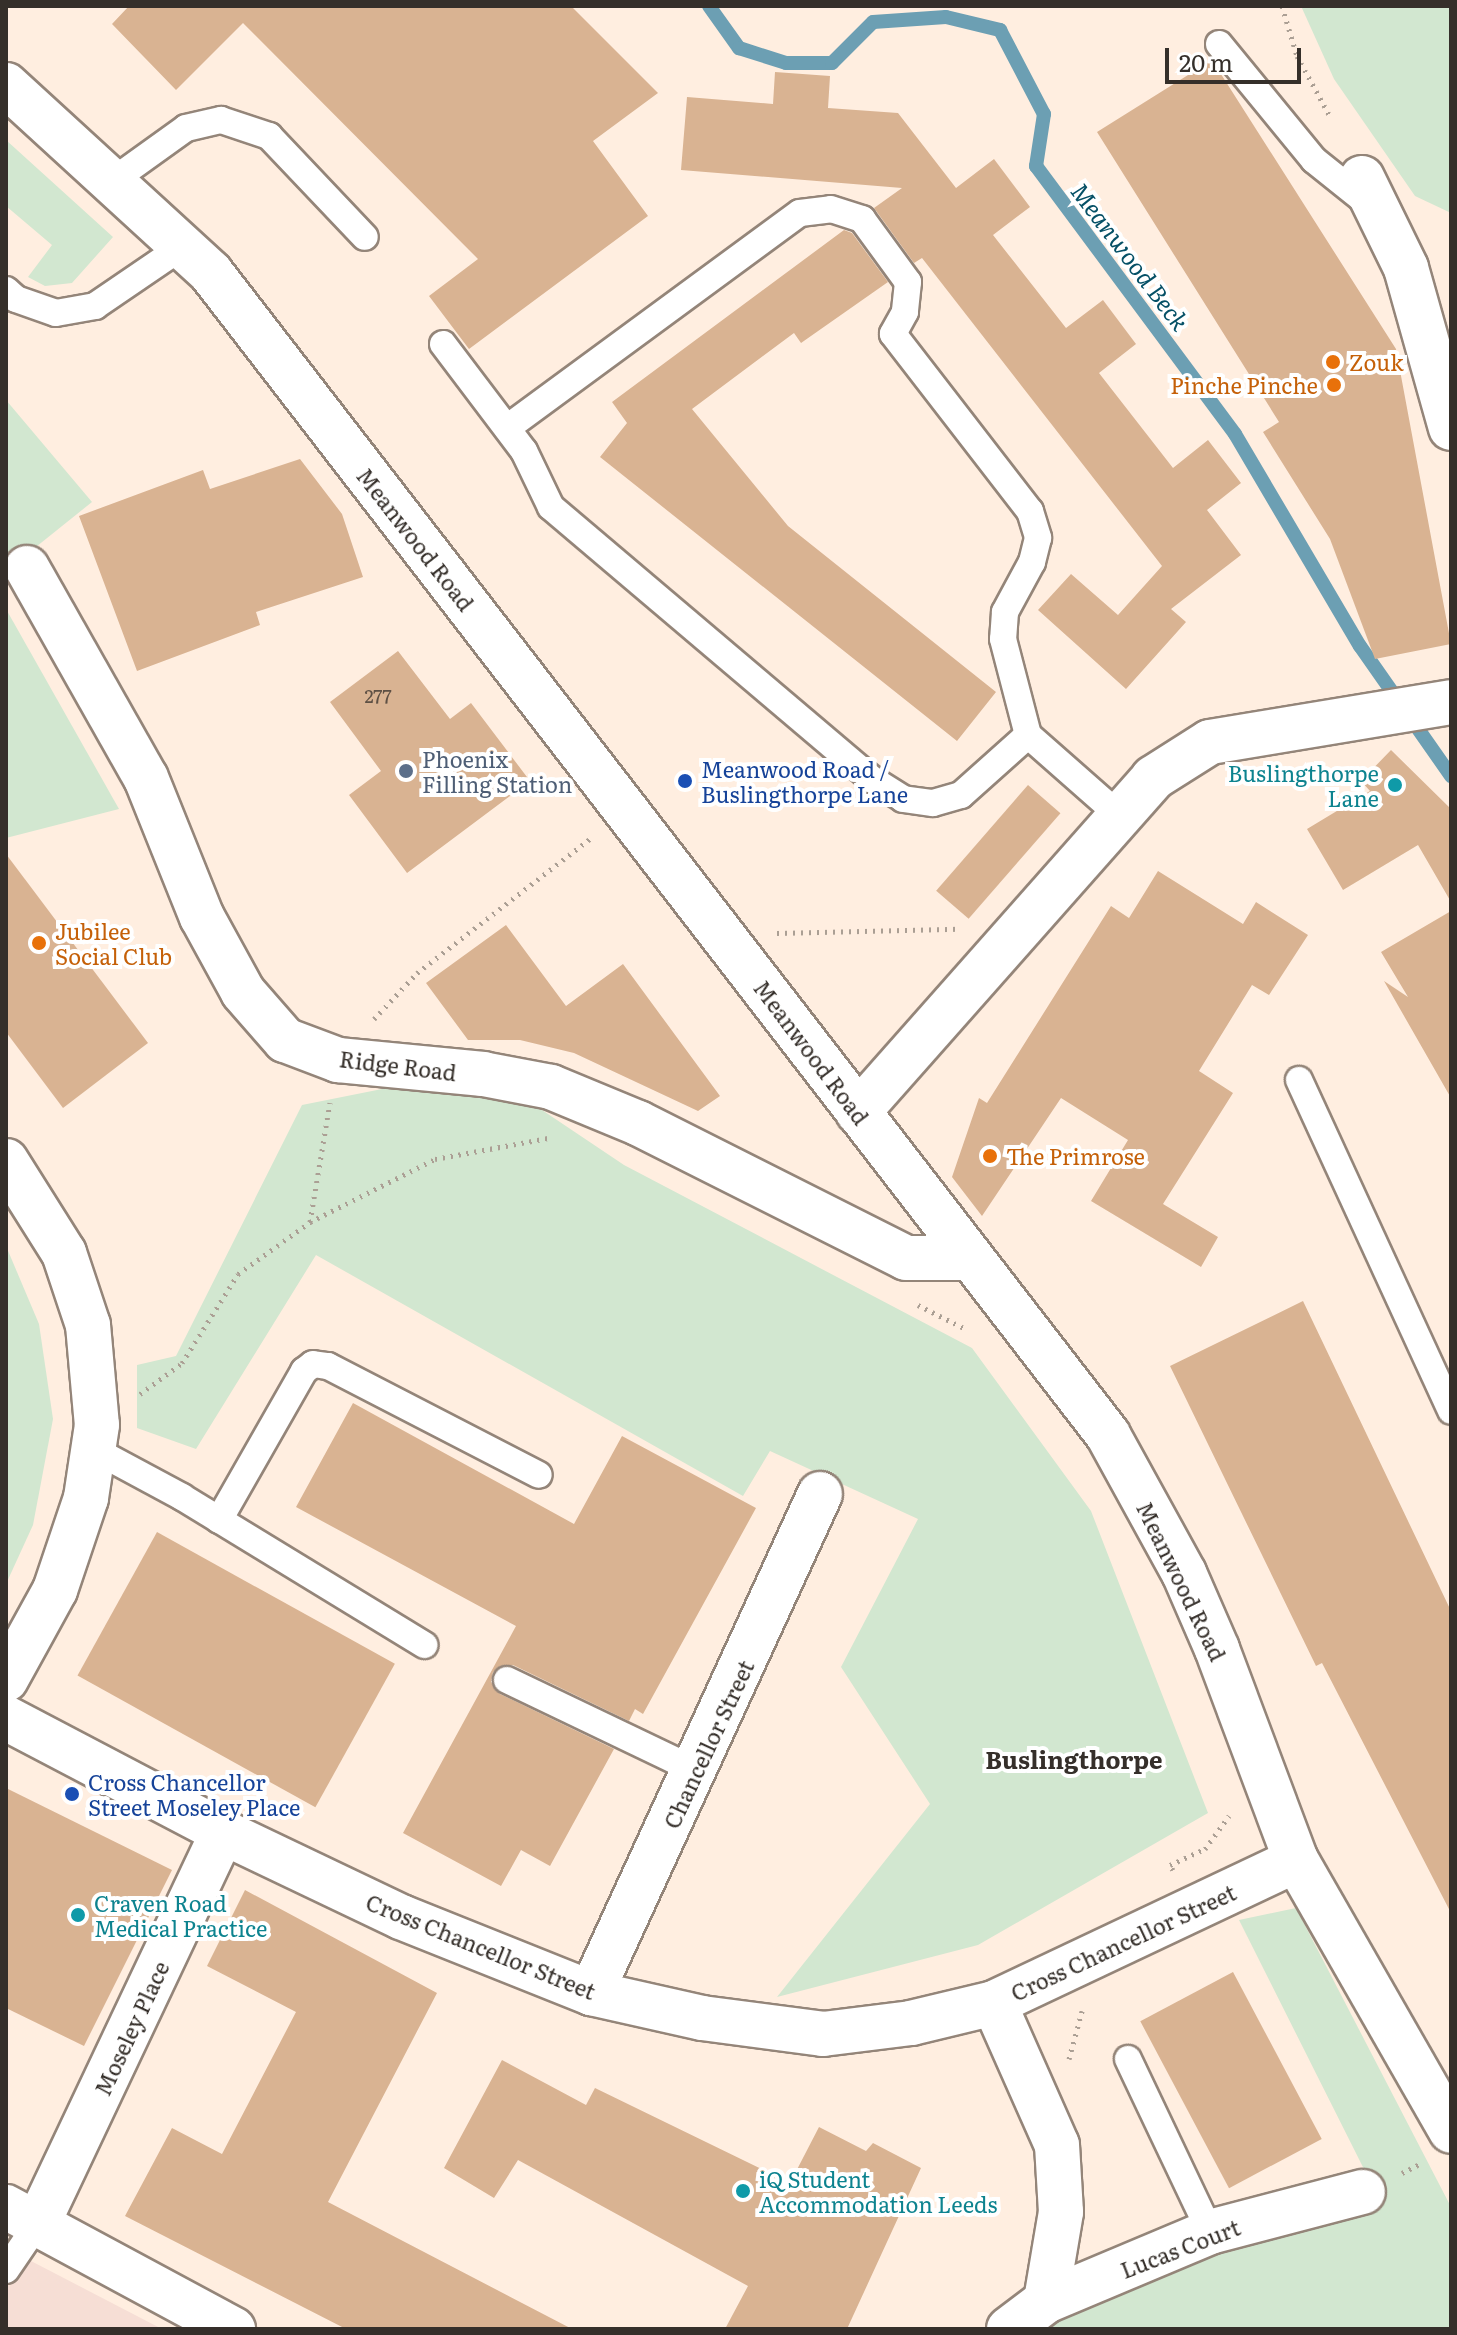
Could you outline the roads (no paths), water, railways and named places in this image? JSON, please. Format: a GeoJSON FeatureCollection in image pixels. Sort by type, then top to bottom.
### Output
{"type":"FeatureCollection","features":[{"type":"Feature","properties":{"kind":"street","name":"Meanwood Road"},"geometry":{"type":"LineString","coordinates":[[6,85],[115,179],[211,273],[741,957],[967,1258],[1108,1435],[1184,1573],[1296,1860],[1438,2146]]}},
{"type":"Feature","properties":{"kind":"street"},"geometry":{"type":"LineString","coordinates":[[1371,195],[1406,268],[1451,428]]}},
{"type":"Feature","properties":{"kind":"street","name":"Ridge Road"},"geometry":{"type":"LineString","coordinates":[[27,568],[146,778],[202,917],[243,992],[285,1040],[338,1060],[483,1074],[551,1087],[638,1123],[906,1258],[967,1258]]}},
{"type":"Feature","properties":{"kind":"street"},"geometry":{"type":"LineString","coordinates":[[858,1112],[1153,778],[1210,742],[1451,702]]}},
{"type":"Feature","properties":{"kind":"street"},"geometry":{"type":"LineString","coordinates":[[6,1161],[64,1253],[88,1325],[95,1437],[86,1498],[55,1590],[6,1679]]}},
{"type":"Feature","properties":{"kind":"street","name":"Chancellor Street"},"geometry":{"type":"LineString","coordinates":[[591,1993],[697,1771],[820,1494]]}},
{"type":"Feature","properties":{"kind":"street","name":"Cross Chancellor Street"},"geometry":{"type":"LineString","coordinates":[[6,1718],[223,1832],[401,1917],[591,1993],[702,2018],[823,2034],[911,2023],[994,2003],[1296,1860]]}},
{"type":"Feature","properties":{"kind":"street","name":"Moseley Place"},"geometry":{"type":"LineString","coordinates":[[22,2215],[223,1832]]}},
{"type":"Feature","properties":{"kind":"street"},"geometry":{"type":"LineString","coordinates":[[994,2003],[1057,2145],[1061,2212],[1046,2301]]}},
{"type":"Feature","properties":{"kind":"street","name":"Lucas Court"},"geometry":{"type":"LineString","coordinates":[[1009,2329],[1046,2301],[1210,2232],[1363,2192]]}},
{"type":"Feature","properties":{"kind":"street"},"geometry":{"type":"LineString","coordinates":[[22,2215],[233,2329]]}},
{"type":"Feature","properties":{"kind":"lane"},"geometry":{"type":"LineString","coordinates":[[1219,44],[1314,160],[1371,195]]}},
{"type":"Feature","properties":{"kind":"lane"},"geometry":{"type":"LineString","coordinates":[[115,179],[186,128],[221,120],[269,136],[365,237]]}},
{"type":"Feature","properties":{"kind":"lane"},"geometry":{"type":"LineString","coordinates":[[507,428],[800,213],[831,209],[862,219],[908,282],[905,312],[893,334],[1030,511],[1038,538],[1032,562],[1005,612],[1003,639],[1028,735],[1120,816]]}},
{"type":"Feature","properties":{"kind":"lane"},"geometry":{"type":"LineString","coordinates":[[6,290],[16,299],[56,313],[95,306],[183,246]]}},
{"type":"Feature","properties":{"kind":"lane"},"geometry":{"type":"LineString","coordinates":[[443,344],[507,428],[551,507],[870,778],[903,799],[933,803],[961,795],[1028,735]]}},
{"type":"Feature","properties":{"kind":"lane"},"geometry":{"type":"LineString","coordinates":[[1299,1080],[1451,1411]]}},
{"type":"Feature","properties":{"kind":"lane"},"geometry":{"type":"LineString","coordinates":[[219,1520],[304,1371],[313,1364],[328,1366],[539,1475]]}},
{"type":"Feature","properties":{"kind":"lane"},"geometry":{"type":"LineString","coordinates":[[95,1437],[219,1520],[424,1645]]}},
{"type":"Feature","properties":{"kind":"lane"},"geometry":{"type":"LineString","coordinates":[[507,1680],[697,1771]]}},
{"type":"Feature","properties":{"kind":"lane"},"geometry":{"type":"LineString","coordinates":[[1128,2059],[1210,2232]]}},
{"type":"Feature","properties":{"kind":"lane"},"geometry":{"type":"LineString","coordinates":[[6,2270],[22,2215]]}},
{"type":"Feature","properties":{"kind":"waterway","name":"Meanwood Beck"},"geometry":{"type":"LineString","coordinates":[[709,6],[739,48],[786,63],[832,63],[873,22],[946,17],[1000,30],[1044,114],[1036,166],[1235,434],[1360,646],[1451,776]]}},
{"type":"Feature","properties":{"kind":"place","name":"Zouk"},"geometry":{"type":"Point","coordinates":[1333,362]}},
{"type":"Feature","properties":{"kind":"place","name":"Pinche Pinche"},"geometry":{"type":"Point","coordinates":[1334,385]}},
{"type":"Feature","properties":{"kind":"place","name":"Phoenix Filling Station"},"geometry":{"type":"Point","coordinates":[406,771]}},
{"type":"Feature","properties":{"kind":"place","name":"Meanwood Road / Buslingthorpe Lane"},"geometry":{"type":"Point","coordinates":[685,781]}},
{"type":"Feature","properties":{"kind":"place","name":"Buslingthorpe Lane"},"geometry":{"type":"Point","coordinates":[1395,785]}},
{"type":"Feature","properties":{"kind":"place","name":"Jubilee Social Club"},"geometry":{"type":"Point","coordinates":[39,943]}},
{"type":"Feature","properties":{"kind":"place","name":"The Primrose"},"geometry":{"type":"Point","coordinates":[990,1156]}},
{"type":"Feature","properties":{"kind":"place","name":"Cross Chancellor Street Moseley Place"},"geometry":{"type":"Point","coordinates":[72,1794]}},
{"type":"Feature","properties":{"kind":"place","name":"Craven Road Medical Practice"},"geometry":{"type":"Point","coordinates":[78,1915]}},
{"type":"Feature","properties":{"kind":"place","name":"iQ Student Accommodation Leeds"},"geometry":{"type":"Point","coordinates":[743,2191]}},
{"type":"Feature","properties":{"kind":"district","name":"Buslingthorpe"},"geometry":{"type":"Point","coordinates":[1074,1759]}}]}
